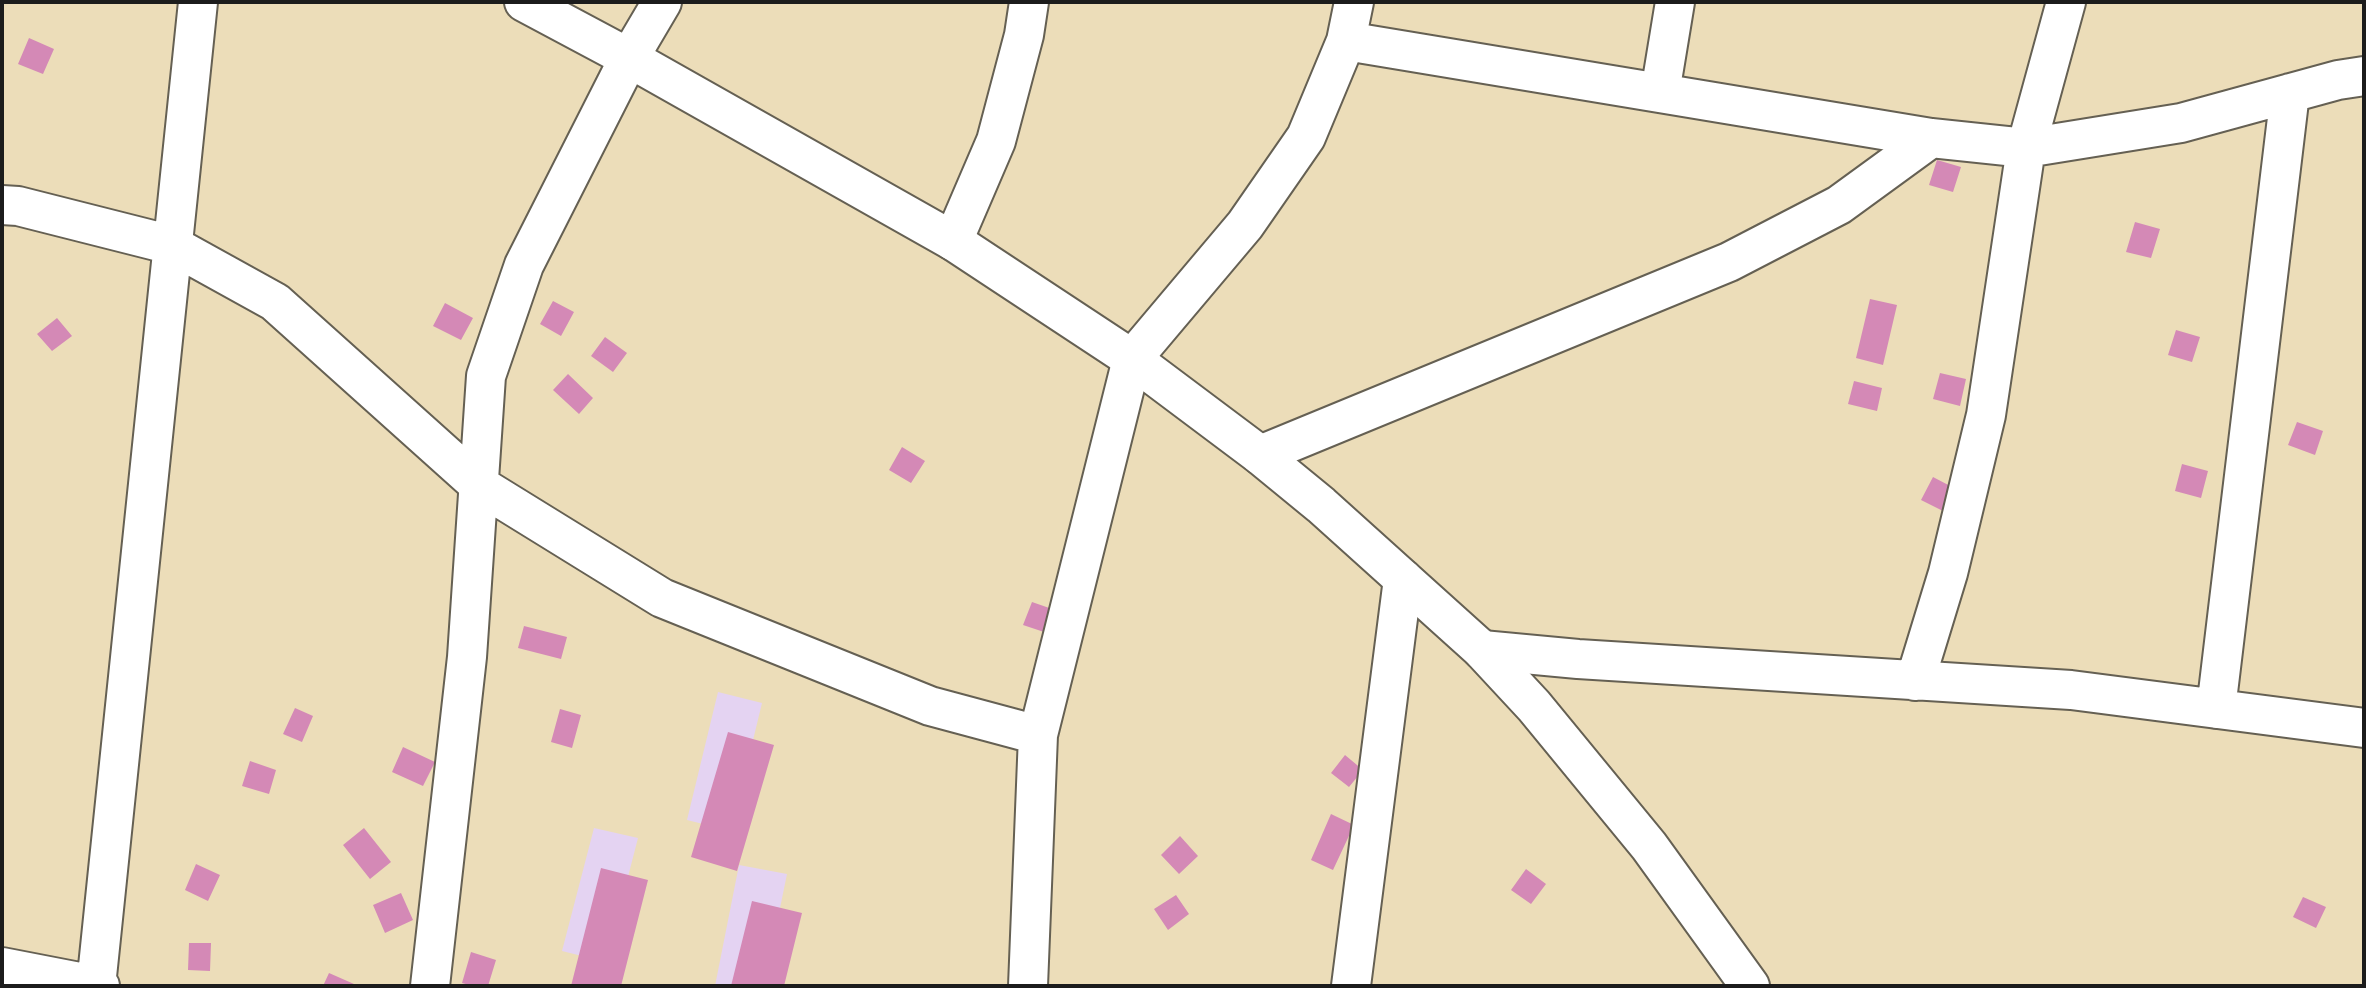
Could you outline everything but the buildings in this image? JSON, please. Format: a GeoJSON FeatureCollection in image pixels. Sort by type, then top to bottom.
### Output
{"type":"FeatureCollection","features":[{"type":"Feature","properties":{"kind":"street"},"geometry":{"type":"LineString","coordinates":[[2,967],[98,986],[198,2]]}},
{"type":"Feature","properties":{"kind":"street"},"geometry":{"type":"LineString","coordinates":[[524,2],[629,58],[953,241],[1132,359],[1260,455],[1482,650],[1534,706],[1649,846],[1750,986]]}},
{"type":"Feature","properties":{"kind":"street"},"geometry":{"type":"LineString","coordinates":[[430,986],[467,657],[486,376],[524,265],[629,58],[662,2]]}},
{"type":"Feature","properties":{"kind":"street"},"geometry":{"type":"LineString","coordinates":[[953,241],[996,141],[1024,36],[1029,2]]}},
{"type":"Feature","properties":{"kind":"street"},"geometry":{"type":"LineString","coordinates":[[1028,986],[1038,735],[1132,359],[1245,225],[1306,137],[1346,41],[1354,2]]}},
{"type":"Feature","properties":{"kind":"street"},"geometry":{"type":"LineString","coordinates":[[1660,93],[1675,2]]}},
{"type":"Feature","properties":{"kind":"street"},"geometry":{"type":"LineString","coordinates":[[1915,681],[1948,573],[1986,415],[2026,148],[2066,2]]}},
{"type":"Feature","properties":{"kind":"street"},"geometry":{"type":"LineString","coordinates":[[1346,41],[1931,138],[2026,148],[2181,122],[2339,80],[2364,76]]}},
{"type":"Feature","properties":{"kind":"street"},"geometry":{"type":"LineString","coordinates":[[2216,709],[2290,93]]}},
{"type":"Feature","properties":{"kind":"street"},"geometry":{"type":"LineString","coordinates":[[1260,455],[1729,262],[1839,205],[1931,138]]}},
{"type":"Feature","properties":{"kind":"street"},"geometry":{"type":"LineString","coordinates":[[2,205],[18,206],[172,245],[275,303],[479,485],[662,598],[930,706],[1038,735]]}},
{"type":"Feature","properties":{"kind":"street"},"geometry":{"type":"LineString","coordinates":[[1351,986],[1403,579]]}},
{"type":"Feature","properties":{"kind":"street"},"geometry":{"type":"LineString","coordinates":[[1482,650],[1577,659],[2071,690],[2364,728]]}},
{"type":"Feature","properties":{"kind":"shaded area"},"geometry":{"type":"Polygon","coordinates":[[[718,692],[762,703],[731,831],[687,820],[718,692]]]}},
{"type":"Feature","properties":{"kind":"shaded area"},"geometry":{"type":"Polygon","coordinates":[[[594,828],[638,838],[606,962],[562,951],[594,828]]]}},
{"type":"Feature","properties":{"kind":"shaded area"},"geometry":{"type":"Polygon","coordinates":[[[739,865],[787,874],[764,986],[715,986],[739,865]]]}}]}
